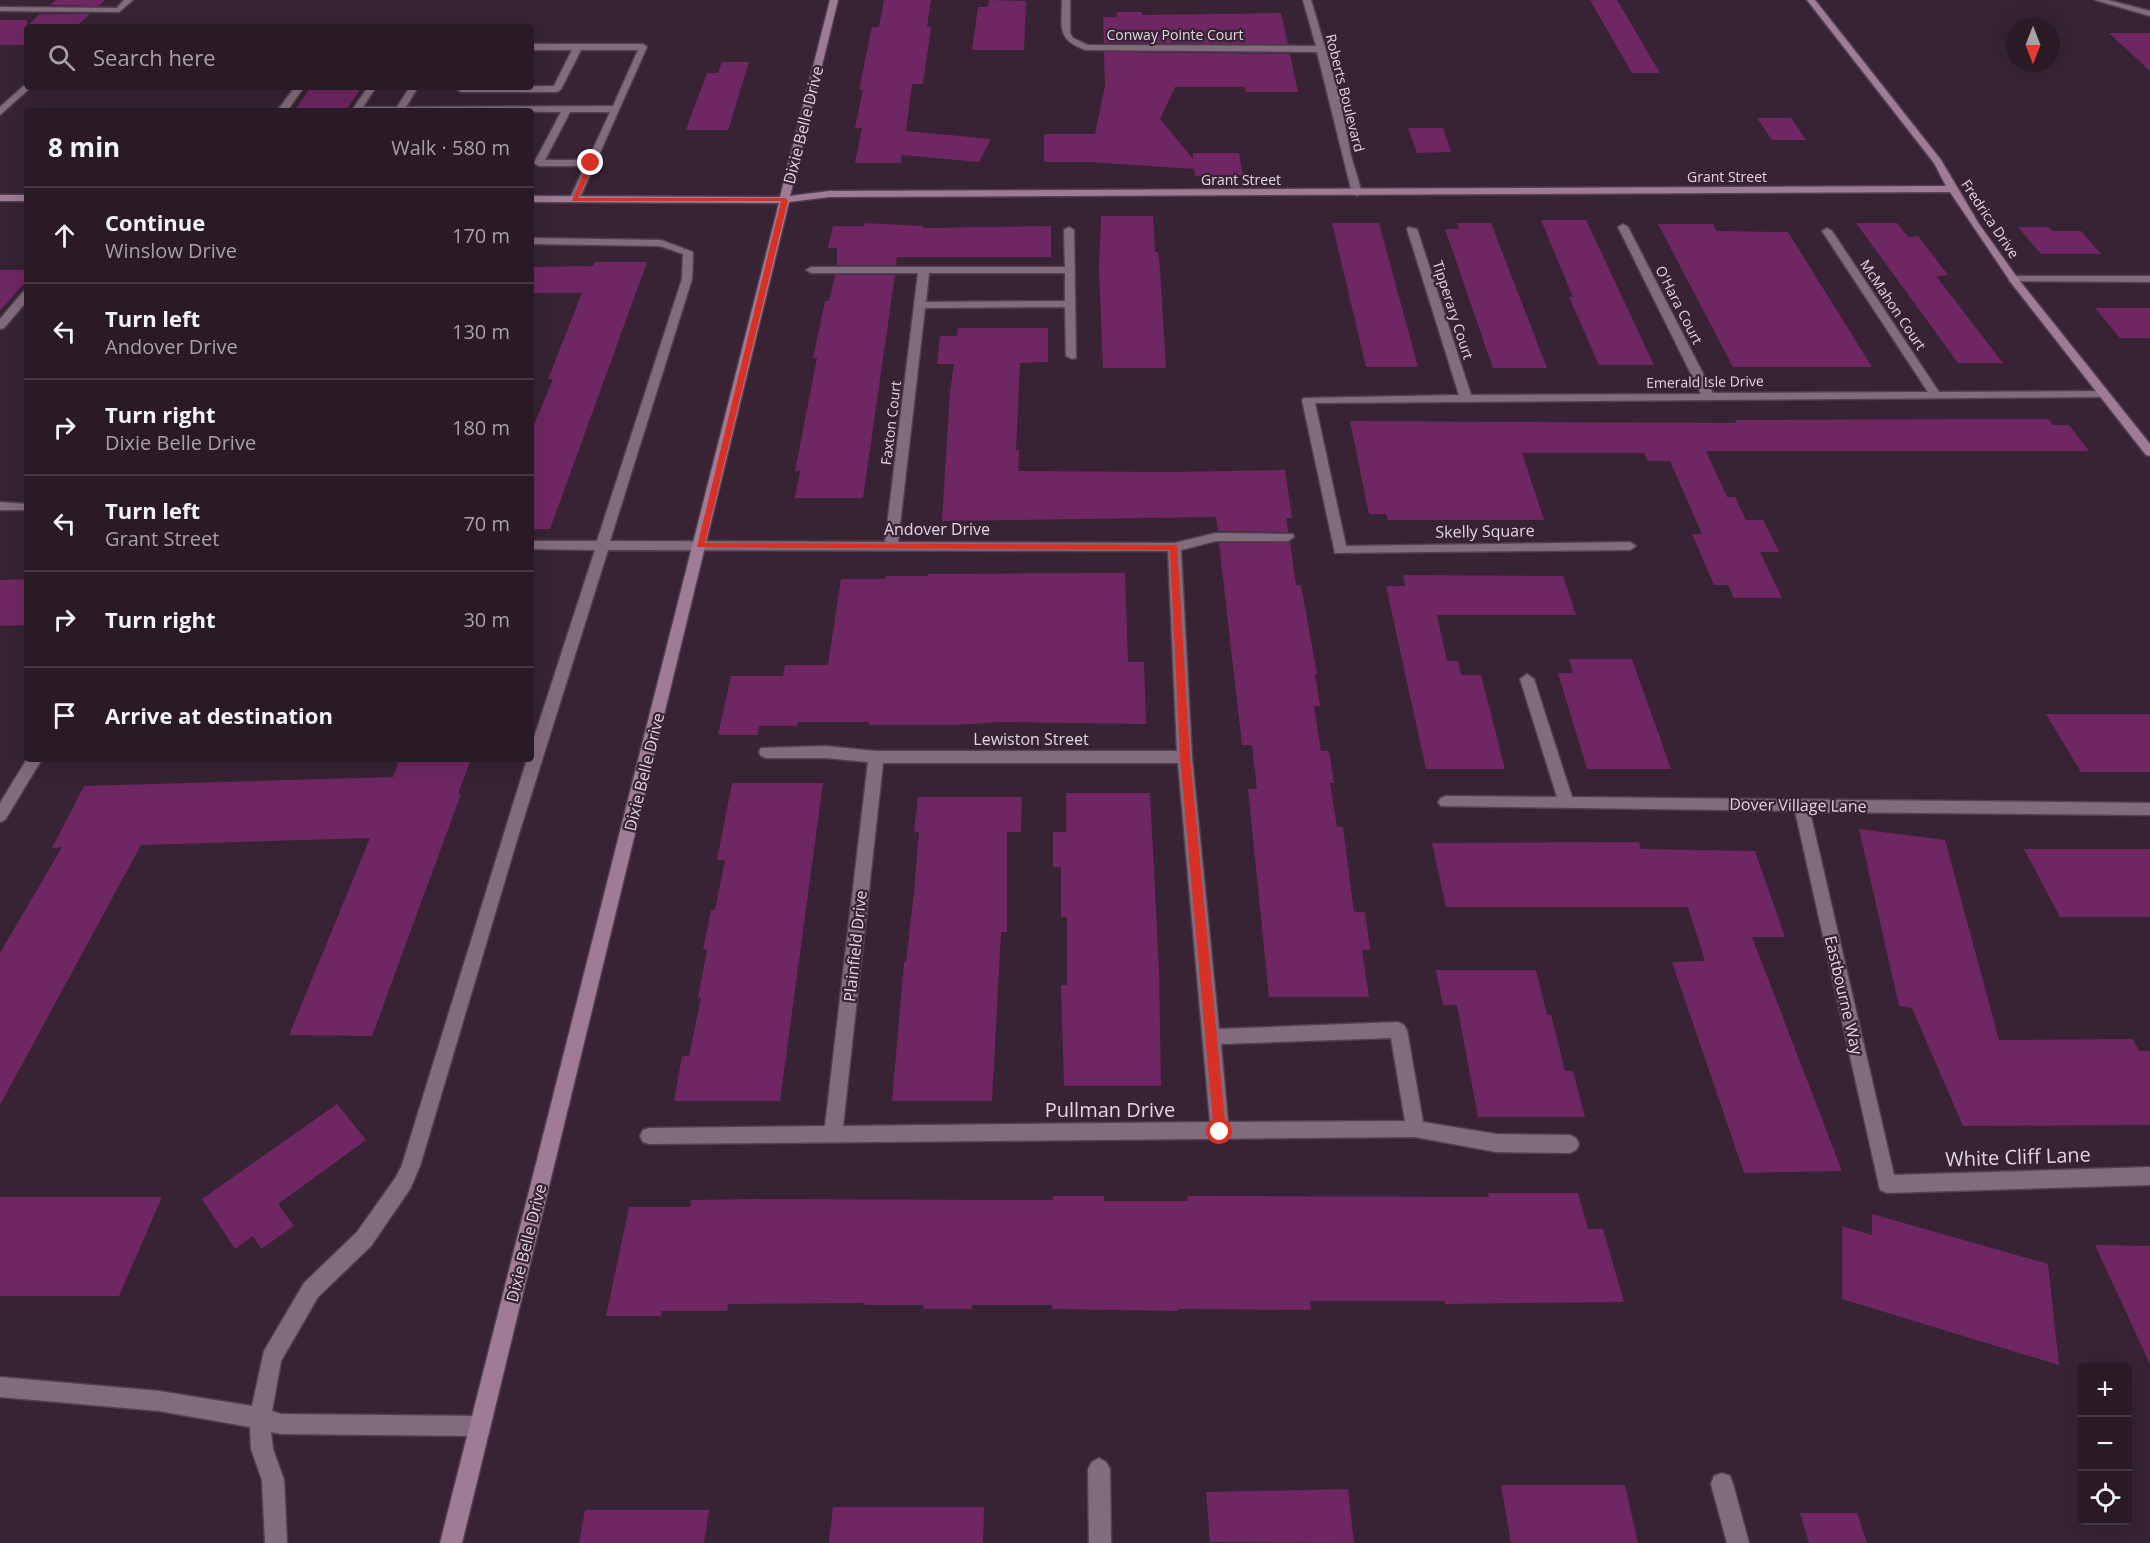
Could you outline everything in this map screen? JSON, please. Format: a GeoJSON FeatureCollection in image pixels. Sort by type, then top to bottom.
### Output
{"type":"FeatureCollection","features":[{"type":"Feature","properties":{"kind":"street"},"geometry":{"type":"LineString","coordinates":[[0,9],[119,10],[129,0]]}},
{"type":"Feature","properties":{"kind":"street","name":"Dixie Belle Drive"},"geometry":{"type":"LineString","coordinates":[[451,1543],[834,0]]}},
{"type":"Feature","properties":{"kind":"street","name":"Conway Pointe Court"},"geometry":{"type":"LineString","coordinates":[[1066,0],[1066,33],[1070,40],[1086,47],[1321,49]]}},
{"type":"Feature","properties":{"kind":"street","name":"Roberts Boulevard"},"geometry":{"type":"LineString","coordinates":[[1306,0],[1335,98],[1346,156],[1357,193]]}},
{"type":"Feature","properties":{"kind":"street","name":"Fredrica Drive"},"geometry":{"type":"LineString","coordinates":[[1811,0],[1938,162],[1951,189],[1980,235],[2150,452]]}},
{"type":"Feature","properties":{"kind":"street"},"geometry":{"type":"LineString","coordinates":[[2099,0],[2150,14]]}},
{"type":"Feature","properties":{"kind":"street"},"geometry":{"type":"LineString","coordinates":[[534,47],[643,47],[574,200]]}},
{"type":"Feature","properties":{"kind":"street"},"geometry":{"type":"LineString","coordinates":[[534,89],[557,89],[578,47]]}},
{"type":"Feature","properties":{"kind":"street"},"geometry":{"type":"LineString","coordinates":[[0,112],[24,89]]}},
{"type":"Feature","properties":{"kind":"street"},"geometry":{"type":"LineString","coordinates":[[284,108],[298,90]]}},
{"type":"Feature","properties":{"kind":"street"},"geometry":{"type":"LineString","coordinates":[[358,108],[370,90]]}},
{"type":"Feature","properties":{"kind":"street"},"geometry":{"type":"LineString","coordinates":[[401,108],[412,90]]}},
{"type":"Feature","properties":{"kind":"street"},"geometry":{"type":"LineString","coordinates":[[450,108],[461,90]]}},
{"type":"Feature","properties":{"kind":"street"},"geometry":{"type":"LineString","coordinates":[[534,109],[616,109]]}},
{"type":"Feature","properties":{"kind":"street"},"geometry":{"type":"LineString","coordinates":[[567,109],[539,163],[591,163]]}},
{"type":"Feature","properties":{"kind":"street","name":"Grant Street"},"geometry":{"type":"LineString","coordinates":[[534,199],[785,200],[841,194],[1951,189]]}},
{"type":"Feature","properties":{"kind":"street"},"geometry":{"type":"LineString","coordinates":[[0,198],[24,198]]}},
{"type":"Feature","properties":{"kind":"street","name":"O'Hara Court"},"geometry":{"type":"LineString","coordinates":[[1623,227],[1708,396]]}},
{"type":"Feature","properties":{"kind":"street","name":"Tipperary Court"},"geometry":{"type":"LineString","coordinates":[[1412,229],[1466,399]]}},
{"type":"Feature","properties":{"kind":"street"},"geometry":{"type":"LineString","coordinates":[[1069,230],[1072,356]]}},
{"type":"Feature","properties":{"kind":"street","name":"McMahon Court"},"geometry":{"type":"LineString","coordinates":[[1827,231],[1935,394]]}},
{"type":"Feature","properties":{"kind":"street"},"geometry":{"type":"LineString","coordinates":[[534,241],[661,243],[688,252],[687,279],[534,761]]}},
{"type":"Feature","properties":{"kind":"street"},"geometry":{"type":"LineString","coordinates":[[811,270],[1070,270]]}},
{"type":"Feature","properties":{"kind":"street","name":"Faxton Court"},"geometry":{"type":"LineString","coordinates":[[891,544],[924,270]]}},
{"type":"Feature","properties":{"kind":"street"},"geometry":{"type":"LineString","coordinates":[[2013,279],[2150,279]]}},
{"type":"Feature","properties":{"kind":"street"},"geometry":{"type":"LineString","coordinates":[[0,326],[24,298]]}},
{"type":"Feature","properties":{"kind":"street"},"geometry":{"type":"LineString","coordinates":[[920,305],[1071,304]]}},
{"type":"Feature","properties":{"kind":"street","name":"Emerald Isle Drive"},"geometry":{"type":"LineString","coordinates":[[1340,550],[1308,400],[2103,394]]}},
{"type":"Feature","properties":{"kind":"street"},"geometry":{"type":"LineString","coordinates":[[0,507],[23,507]]}},
{"type":"Feature","properties":{"kind":"street","name":"Andover Drive"},"geometry":{"type":"LineString","coordinates":[[534,545],[891,544],[1174,547],[1216,537],[1288,537]]}},
{"type":"Feature","properties":{"kind":"street","name":"Skelly Square"},"geometry":{"type":"LineString","coordinates":[[1340,550],[1630,546]]}},
{"type":"Feature","properties":{"kind":"street"},"geometry":{"type":"LineString","coordinates":[[1174,547],[1185,757],[1220,1132]]}},
{"type":"Feature","properties":{"kind":"street"},"geometry":{"type":"LineString","coordinates":[[1527,679],[1566,803]]}},
{"type":"Feature","properties":{"kind":"street","name":"Lewiston Street"},"geometry":{"type":"LineString","coordinates":[[766,752],[825,752],[876,757],[1185,757]]}},
{"type":"Feature","properties":{"kind":"street","name":"Plainfield Drive"},"geometry":{"type":"LineString","coordinates":[[833,1134],[876,757]]}},
{"type":"Feature","properties":{"kind":"street"},"geometry":{"type":"LineString","coordinates":[[0,816],[34,762]]}},
{"type":"Feature","properties":{"kind":"street"},"geometry":{"type":"LineString","coordinates":[[276,1543],[273,1480],[262,1449],[260,1418],[271,1358],[311,1290],[364,1239],[403,1183],[411,1166],[534,762]]}},
{"type":"Feature","properties":{"kind":"street","name":"Dover Village Lane"},"geometry":{"type":"LineString","coordinates":[[1446,802],[2150,809]]}},
{"type":"Feature","properties":{"kind":"street","name":"Eastbourne Way"},"geometry":{"type":"LineString","coordinates":[[1801,806],[1887,1184]]}},
{"type":"Feature","properties":{"kind":"street"},"geometry":{"type":"LineString","coordinates":[[1211,1038],[1398,1030],[1415,1129]]}},
{"type":"Feature","properties":{"kind":"street","name":"Pullman Drive"},"geometry":{"type":"LineString","coordinates":[[649,1136],[1415,1129],[1496,1143],[1570,1144]]}},
{"type":"Feature","properties":{"kind":"street","name":"White Cliff Lane"},"geometry":{"type":"LineString","coordinates":[[1887,1184],[2150,1176]]}},
{"type":"Feature","properties":{"kind":"street"},"geometry":{"type":"LineString","coordinates":[[0,1387],[159,1401],[260,1418],[281,1424],[480,1426]]}},
{"type":"Feature","properties":{"kind":"street"},"geometry":{"type":"LineString","coordinates":[[1099,1469],[1100,1543]]}},
{"type":"Feature","properties":{"kind":"street"},"geometry":{"type":"LineString","coordinates":[[1722,1484],[1738,1543]]}},
{"type":"Feature","properties":{"kind":"building"},"geometry":{"type":"Polygon","coordinates":[[[56,0],[105,0],[99,6],[50,5],[56,0]]]}},
{"type":"Feature","properties":{"kind":"building"},"geometry":{"type":"Polygon","coordinates":[[[884,0],[931,0],[927,27],[931,27],[923,84],[912,84],[906,131],[991,139],[979,162],[902,155],[901,163],[855,163],[862,128],[855,128],[863,90],[859,90],[872,27],[879,27],[884,0]]]}},
{"type":"Feature","properties":{"kind":"building"},"geometry":{"type":"Polygon","coordinates":[[[989,0],[1026,1],[1024,50],[972,50],[978,7],[988,7],[989,0]]]}},
{"type":"Feature","properties":{"kind":"building"},"geometry":{"type":"Polygon","coordinates":[[[1590,0],[1617,0],[1660,73],[1632,73],[1590,0]]]}},
{"type":"Feature","properties":{"kind":"building"},"geometry":{"type":"Polygon","coordinates":[[[1117,12],[1142,12],[1142,15],[1281,13],[1288,44],[1104,43],[1103,17],[1117,17],[1117,12]]]}},
{"type":"Feature","properties":{"kind":"building"},"geometry":{"type":"Polygon","coordinates":[[[40,14],[90,14],[79,24],[29,24],[40,14]]]}},
{"type":"Feature","properties":{"kind":"building"},"geometry":{"type":"Polygon","coordinates":[[[0,20],[27,20],[27,24],[24,24],[24,45],[0,45],[0,20]]]}},
{"type":"Feature","properties":{"kind":"building"},"geometry":{"type":"Polygon","coordinates":[[[2109,33],[2150,33],[2150,71],[2109,33]]]}},
{"type":"Feature","properties":{"kind":"building"},"geometry":{"type":"Polygon","coordinates":[[[1104,52],[1290,54],[1298,92],[1246,92],[1245,87],[1175,87],[1160,119],[1193,159],[1193,153],[1239,153],[1243,176],[1195,176],[1194,169],[1089,162],[1044,162],[1044,134],[1095,134],[1105,86],[1104,52]]]}},
{"type":"Feature","properties":{"kind":"building"},"geometry":{"type":"Polygon","coordinates":[[[722,62],[749,62],[728,130],[686,130],[707,73],[718,73],[722,62]]]}},
{"type":"Feature","properties":{"kind":"building"},"geometry":{"type":"Polygon","coordinates":[[[309,90],[360,90],[347,108],[296,108],[309,90]]]}},
{"type":"Feature","properties":{"kind":"building"},"geometry":{"type":"Polygon","coordinates":[[[1757,118],[1791,118],[1806,140],[1772,140],[1757,118]]]}},
{"type":"Feature","properties":{"kind":"building"},"geometry":{"type":"Polygon","coordinates":[[[1408,128],[1443,128],[1451,152],[1417,153],[1408,128]]]}},
{"type":"Feature","properties":{"kind":"building"},"geometry":{"type":"Polygon","coordinates":[[[1101,216],[1153,216],[1155,252],[1158,252],[1160,269],[1166,368],[1103,368],[1099,270],[1101,216]]]}},
{"type":"Feature","properties":{"kind":"building"},"geometry":{"type":"Polygon","coordinates":[[[1541,220],[1586,220],[1654,365],[1599,365],[1569,297],[1573,297],[1541,220]]]}},
{"type":"Feature","properties":{"kind":"building"},"geometry":{"type":"Polygon","coordinates":[[[865,223],[923,226],[923,228],[1051,226],[1051,257],[897,257],[896,265],[837,265],[837,248],[828,248],[833,226],[864,226],[865,223]]]}},
{"type":"Feature","properties":{"kind":"building"},"geometry":{"type":"Polygon","coordinates":[[[1332,223],[1379,223],[1418,367],[1366,367],[1332,223]]]}},
{"type":"Feature","properties":{"kind":"building"},"geometry":{"type":"Polygon","coordinates":[[[1457,223],[1491,223],[1547,368],[1493,368],[1445,229],[1459,229],[1457,223]]]}},
{"type":"Feature","properties":{"kind":"building"},"geometry":{"type":"Polygon","coordinates":[[[1856,223],[1897,223],[1908,237],[1918,236],[1948,275],[1936,276],[2003,363],[1958,363],[1856,223]]]}},
{"type":"Feature","properties":{"kind":"building"},"geometry":{"type":"Polygon","coordinates":[[[1658,224],[1713,224],[1717,231],[1788,232],[1872,367],[1733,367],[1658,224]]]}},
{"type":"Feature","properties":{"kind":"building"},"geometry":{"type":"Polygon","coordinates":[[[2018,227],[2048,227],[2052,231],[2081,231],[2101,254],[2041,254],[2018,227]]]}},
{"type":"Feature","properties":{"kind":"building"},"geometry":{"type":"Polygon","coordinates":[[[595,262],[647,262],[550,529],[534,529],[534,425],[553,379],[548,379],[582,293],[534,293],[534,267],[593,266],[595,262]]]}},
{"type":"Feature","properties":{"kind":"building"},"geometry":{"type":"Polygon","coordinates":[[[0,270],[24,270],[24,283],[0,311],[0,270]]]}},
{"type":"Feature","properties":{"kind":"building"},"geometry":{"type":"Polygon","coordinates":[[[835,275],[895,275],[863,498],[795,498],[800,471],[795,471],[817,358],[813,358],[825,301],[829,301],[835,275]]]}},
{"type":"Feature","properties":{"kind":"building"},"geometry":{"type":"Polygon","coordinates":[[[2095,308],[2150,308],[2150,338],[2120,338],[2095,308]]]}},
{"type":"Feature","properties":{"kind":"building"},"geometry":{"type":"Polygon","coordinates":[[[958,328],[1048,328],[1048,362],[1020,363],[1016,450],[1019,450],[1018,471],[1285,470],[1292,518],[1286,518],[1288,532],[1218,531],[1216,517],[942,521],[950,392],[954,364],[937,364],[940,336],[957,336],[958,328]]]}},
{"type":"Feature","properties":{"kind":"building"},"geometry":{"type":"Polygon","coordinates":[[[2048,419],[2053,425],[2069,425],[2089,451],[1706,451],[1727,497],[1735,497],[1746,520],[1763,520],[1779,552],[1760,552],[1782,598],[1734,598],[1728,585],[1714,585],[1692,534],[1702,534],[1670,461],[1648,461],[1644,453],[1522,453],[1544,520],[1388,520],[1386,514],[1369,514],[1350,421],[1736,423],[1735,420],[2048,419]]]}},
{"type":"Feature","properties":{"kind":"building"},"geometry":{"type":"Polygon","coordinates":[[[1290,542],[1296,585],[1301,585],[1317,674],[1315,674],[1320,706],[1314,706],[1321,751],[1329,751],[1334,783],[1330,783],[1337,827],[1343,827],[1354,912],[1365,912],[1370,950],[1362,950],[1369,997],[1269,997],[1248,789],[1257,789],[1252,745],[1242,745],[1219,543],[1290,542]]]}},
{"type":"Feature","properties":{"kind":"building"},"geometry":{"type":"Polygon","coordinates":[[[1125,573],[1128,662],[1144,662],[1146,724],[1002,722],[953,725],[869,725],[869,722],[798,722],[797,726],[759,726],[758,735],[718,735],[731,676],[783,676],[785,665],[828,665],[841,579],[885,579],[886,576],[928,576],[928,574],[1125,573]]]}},
{"type":"Feature","properties":{"kind":"building"},"geometry":{"type":"Polygon","coordinates":[[[1403,575],[1563,576],[1576,615],[1437,615],[1447,661],[1458,661],[1461,675],[1481,675],[1505,769],[1426,769],[1386,586],[1405,586],[1403,575]]]}},
{"type":"Feature","properties":{"kind":"building"},"geometry":{"type":"Polygon","coordinates":[[[24,579],[24,625],[0,626],[0,580],[24,579]]]}},
{"type":"Feature","properties":{"kind":"building"},"geometry":{"type":"Polygon","coordinates":[[[1569,659],[1632,659],[1671,769],[1587,769],[1558,673],[1573,673],[1569,659]]]}},
{"type":"Feature","properties":{"kind":"building"},"geometry":{"type":"Polygon","coordinates":[[[2046,714],[2150,714],[2150,772],[2081,772],[2046,714]]]}},
{"type":"Feature","properties":{"kind":"building"},"geometry":{"type":"Polygon","coordinates":[[[399,762],[470,762],[458,794],[461,794],[372,1036],[289,1035],[370,838],[141,845],[0,1105],[0,953],[62,847],[52,848],[84,786],[393,777],[399,762]]]}},
{"type":"Feature","properties":{"kind":"building"},"geometry":{"type":"Polygon","coordinates":[[[732,783],[823,783],[780,1101],[674,1101],[682,1056],[689,1056],[701,998],[698,998],[707,950],[703,950],[711,910],[715,910],[725,860],[717,860],[732,783]]]}},
{"type":"Feature","properties":{"kind":"building"},"geometry":{"type":"Polygon","coordinates":[[[1066,793],[1150,793],[1159,970],[1161,1086],[1064,1086],[1061,985],[1067,985],[1067,917],[1061,917],[1061,867],[1053,867],[1053,832],[1066,832],[1066,793]]]}},
{"type":"Feature","properties":{"kind":"building"},"geometry":{"type":"Polygon","coordinates":[[[918,797],[1022,797],[1021,832],[1007,832],[1007,932],[1001,932],[992,1101],[892,1101],[904,962],[906,962],[914,893],[919,832],[914,832],[918,797]]]}},
{"type":"Feature","properties":{"kind":"building"},"geometry":{"type":"Polygon","coordinates":[[[1859,829],[1945,840],[1999,1040],[2133,1039],[2139,1051],[2150,1051],[2150,1125],[1963,1126],[1912,1008],[1899,1006],[1859,829]]]}},
{"type":"Feature","properties":{"kind":"building"},"geometry":{"type":"Polygon","coordinates":[[[1639,842],[1641,849],[1755,851],[1785,937],[1752,937],[1842,1171],[1744,1173],[1672,962],[1705,961],[1688,907],[1446,907],[1432,843],[1639,842]]]}},
{"type":"Feature","properties":{"kind":"building"},"geometry":{"type":"Polygon","coordinates":[[[2024,849],[2150,849],[2150,917],[2060,917],[2024,849]]]}},
{"type":"Feature","properties":{"kind":"building"},"geometry":{"type":"Polygon","coordinates":[[[1436,970],[1536,970],[1547,1015],[1551,1015],[1565,1071],[1573,1071],[1585,1117],[1478,1117],[1457,1005],[1443,1005],[1436,970]]]}},
{"type":"Feature","properties":{"kind":"building"},"geometry":{"type":"Polygon","coordinates":[[[337,1104],[366,1140],[278,1204],[294,1226],[261,1249],[253,1236],[235,1249],[202,1199],[337,1104]]]}},
{"type":"Feature","properties":{"kind":"building"},"geometry":{"type":"Polygon","coordinates":[[[1488,1193],[1578,1193],[1588,1229],[1603,1229],[1624,1302],[1445,1304],[1444,1301],[1310,1301],[1311,1310],[1178,1309],[1178,1311],[1052,1309],[1052,1305],[972,1305],[972,1309],[923,1309],[924,1305],[865,1305],[865,1303],[728,1304],[727,1311],[662,1311],[661,1316],[606,1316],[629,1207],[690,1207],[691,1200],[1053,1200],[1053,1196],[1104,1196],[1104,1201],[1188,1201],[1187,1196],[1489,1197],[1488,1193]]]}},
{"type":"Feature","properties":{"kind":"building"},"geometry":{"type":"Polygon","coordinates":[[[0,1197],[162,1197],[119,1296],[0,1296],[0,1197]]]}},
{"type":"Feature","properties":{"kind":"building"},"geometry":{"type":"Polygon","coordinates":[[[1872,1214],[2048,1264],[2059,1365],[1842,1299],[1842,1226],[1872,1235],[1872,1214]]]}},
{"type":"Feature","properties":{"kind":"building"},"geometry":{"type":"Polygon","coordinates":[[[2095,1245],[2150,1246],[2150,1364],[2095,1245]]]}},
{"type":"Feature","properties":{"kind":"building"},"geometry":{"type":"Polygon","coordinates":[[[1501,1485],[1625,1485],[1638,1543],[1511,1543],[1501,1485]]]}},
{"type":"Feature","properties":{"kind":"building"},"geometry":{"type":"Polygon","coordinates":[[[1348,1489],[1354,1543],[1210,1542],[1206,1492],[1348,1489]]]}},
{"type":"Feature","properties":{"kind":"building"},"geometry":{"type":"Polygon","coordinates":[[[833,1507],[984,1507],[983,1543],[829,1543],[833,1507]]]}},
{"type":"Feature","properties":{"kind":"building"},"geometry":{"type":"Polygon","coordinates":[[[585,1510],[709,1510],[704,1543],[579,1543],[585,1510]]]}},
{"type":"Feature","properties":{"kind":"building"},"geometry":{"type":"Polygon","coordinates":[[[1800,1513],[1857,1513],[1867,1543],[1809,1543],[1800,1513]]]}},
{"type":"Feature","properties":{"kind":"route"},"geometry":{"type":"LineString","coordinates":[[591,163],[574,200],[785,200],[700,545],[891,544],[1174,547],[1185,757],[1220,1132]]}}]}
